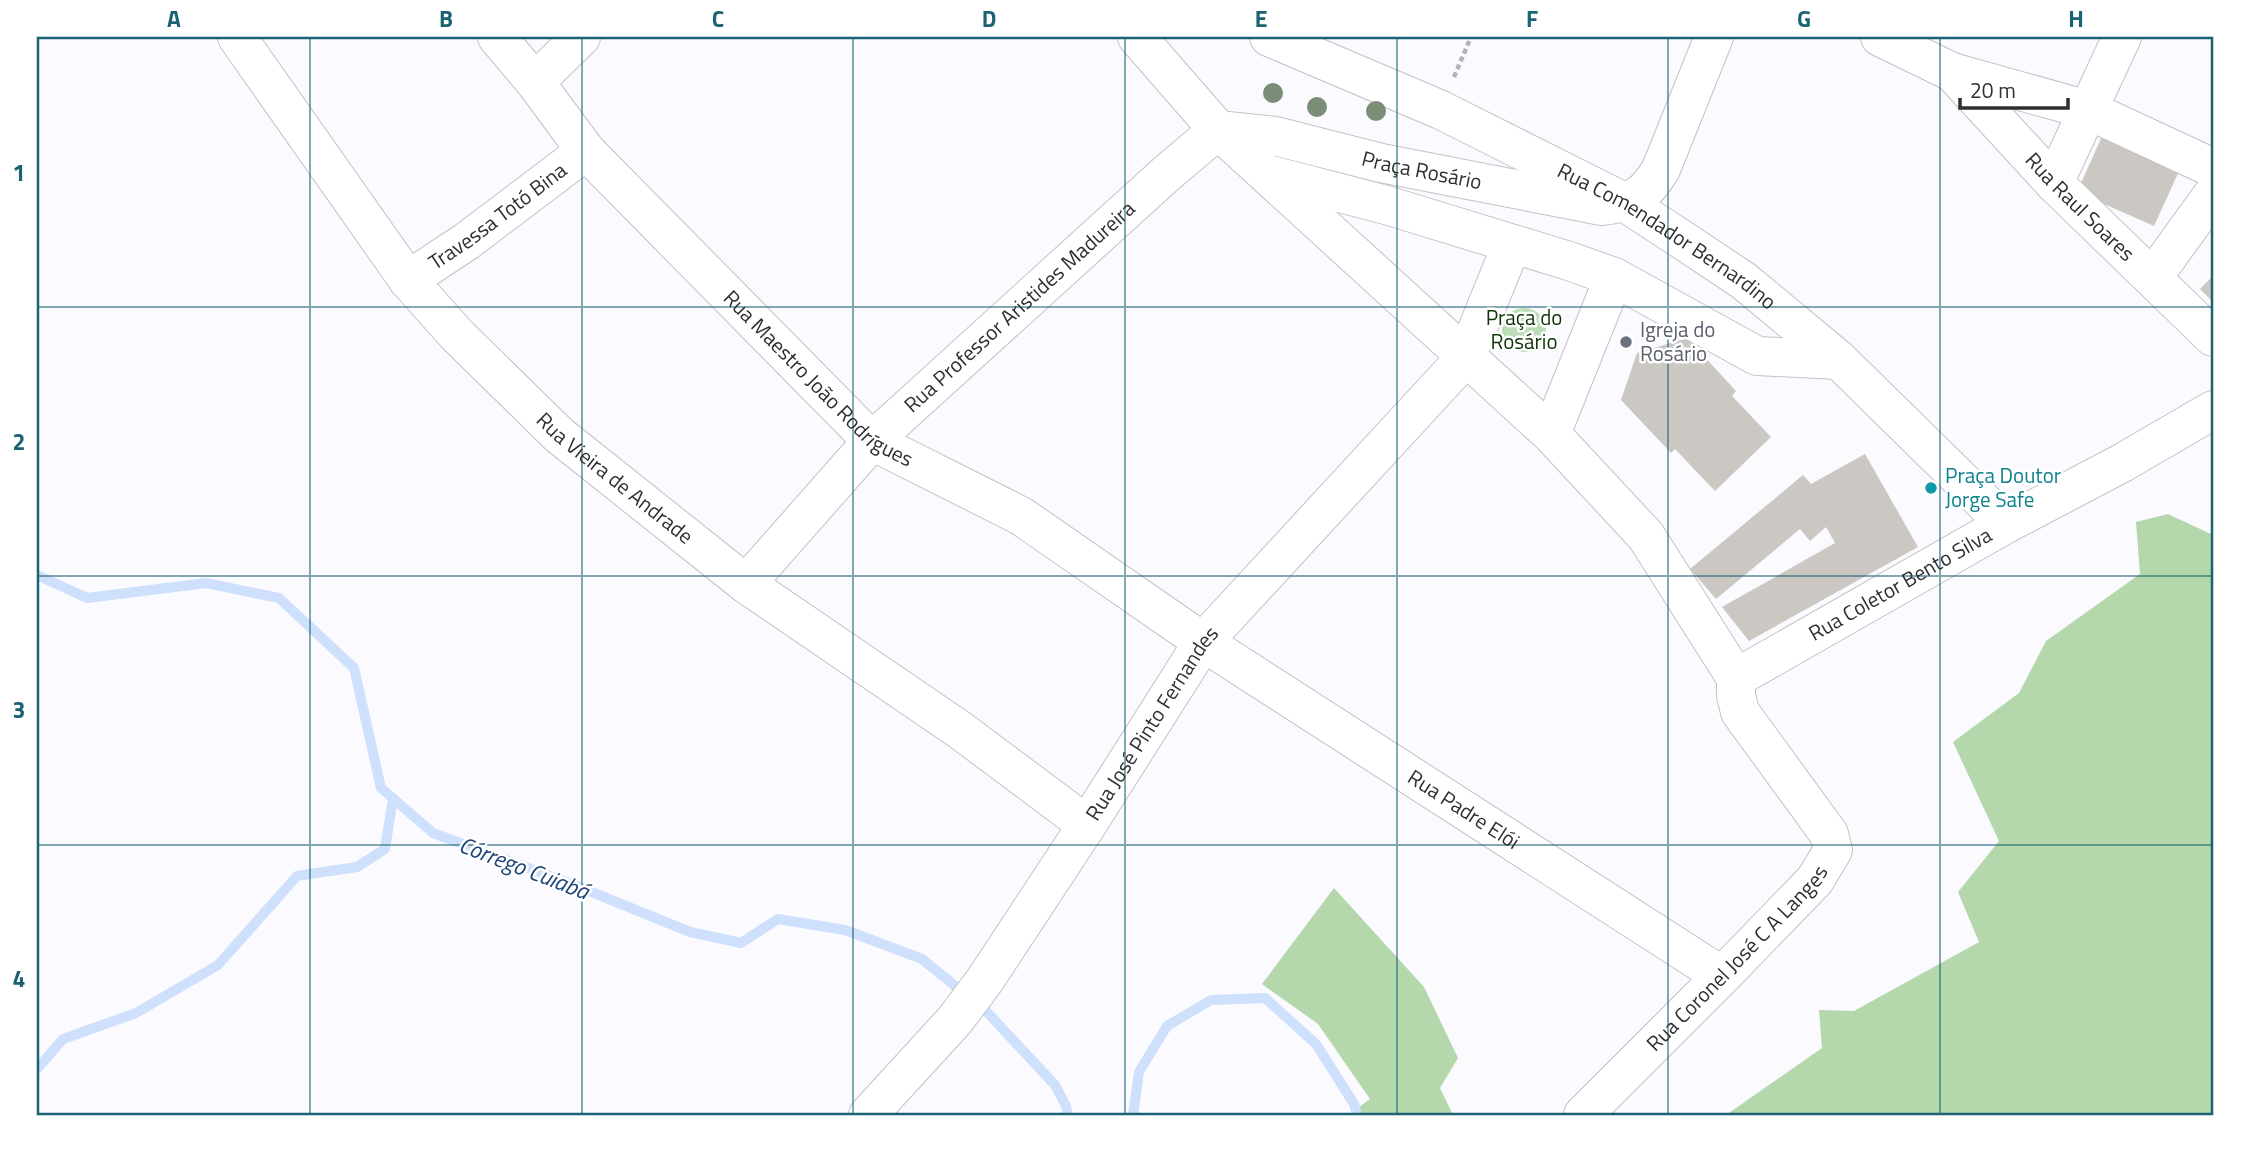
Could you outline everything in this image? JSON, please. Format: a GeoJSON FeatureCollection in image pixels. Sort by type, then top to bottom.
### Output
{"type":"FeatureCollection","features":[{"type":"Feature","properties":{"kind":"street","name":"Rua Vieira de Andrade"},"geometry":{"type":"LineString","coordinates":[[237,37],[408,281],[457,335],[559,435],[746,584],[960,730],[1087,825]]}},
{"type":"Feature","properties":{"kind":"street","name":"Rua Maestro João Rodrígues"},"geometry":{"type":"LineString","coordinates":[[497,37],[535,82],[586,151],[872,441],[1021,516],[1203,642]]}},
{"type":"Feature","properties":{"kind":"street"},"geometry":{"type":"LineString","coordinates":[[535,82],[581,37]]}},
{"type":"Feature","properties":{"kind":"street"},"geometry":{"type":"LineString","coordinates":[[1137,37],[1218,130],[1552,435],[1646,536],[1736,678]]}},
{"type":"Feature","properties":{"kind":"street","name":"Rua Comendador Bernardino"},"geometry":{"type":"LineString","coordinates":[[1269,37],[1441,110],[1626,203],[1744,281],[1839,360],[2006,524]]}},
{"type":"Feature","properties":{"kind":"street"},"geometry":{"type":"LineString","coordinates":[[1626,203],[1650,188],[1661,169],[1714,37]]}},
{"type":"Feature","properties":{"kind":"street"},"geometry":{"type":"LineString","coordinates":[[1880,37],[1952,72],[2088,110],[2213,168]]}},
{"type":"Feature","properties":{"kind":"street"},"geometry":{"type":"LineString","coordinates":[[2054,183],[2122,37]]}},
{"type":"Feature","properties":{"kind":"street","name":"Rua Raul Soares"},"geometry":{"type":"LineString","coordinates":[[1952,72],[2054,183],[2213,337]]}},
{"type":"Feature","properties":{"kind":"street","name":"Praça Rosário"},"geometry":{"type":"LineString","coordinates":[[1218,130],[1275,136],[1381,163],[1602,206],[1626,203]]}},
{"type":"Feature","properties":{"kind":"street","name":"Rua Professor Aristides Madureira"},"geometry":{"type":"LineString","coordinates":[[746,584],[872,441],[1218,130]]}},
{"type":"Feature","properties":{"kind":"street","name":"Travessa Totó Bina"},"geometry":{"type":"LineString","coordinates":[[408,281],[476,235],[586,151]]}},
{"type":"Feature","properties":{"kind":"street"},"geometry":{"type":"LineString","coordinates":[[1267,174],[1385,205],[1614,277],[1757,356],[1839,360]]}},
{"type":"Feature","properties":{"kind":"street"},"geometry":{"type":"LineString","coordinates":[[2153,278],[2213,194]]}},
{"type":"Feature","properties":{"kind":"street"},"geometry":{"type":"LineString","coordinates":[[1466,358],[1512,244]]}},
{"type":"Feature","properties":{"kind":"street"},"geometry":{"type":"LineString","coordinates":[[1552,435],[1614,277]]}},
{"type":"Feature","properties":{"kind":"street","name":"Rua José Pinto Fernandes"},"geometry":{"type":"LineString","coordinates":[[868,1115],[955,1020],[985,980],[1203,642],[1466,358]]}},
{"type":"Feature","properties":{"kind":"street","name":"Rua Coletor Bento Silva"},"geometry":{"type":"LineString","coordinates":[[1736,678],[2213,410]]}},
{"type":"Feature","properties":{"kind":"street","name":"Rua Padre Elói"},"geometry":{"type":"LineString","coordinates":[[1203,642],[1723,976]]}},
{"type":"Feature","properties":{"kind":"street","name":"Rua Coronel José C A Langes"},"geometry":{"type":"LineString","coordinates":[[1583,1115],[1815,880],[1833,850],[1829,834],[1740,712],[1736,678]]}},
{"type":"Feature","properties":{"kind":"green space","name":"Praça do Rosário"},"geometry":{"type":"Polygon","coordinates":[[[1524,308],[1533,309],[1540,314],[1545,321],[1545,339],[1540,346],[1533,351],[1524,352],[1515,351],[1508,346],[1503,339],[1502,330],[1503,321],[1508,314],[1515,309],[1524,308]]]}},
{"type":"Feature","properties":{"kind":"green space"},"geometry":{"type":"Polygon","coordinates":[[[2168,514],[2213,535],[2213,1115],[1726,1115],[1822,1048],[1819,1010],[1854,1011],[1979,942],[1958,892],[1999,841],[1953,742],[2019,693],[2046,641],[2140,574],[2136,522],[2168,514]]]}},
{"type":"Feature","properties":{"kind":"green space"},"geometry":{"type":"Polygon","coordinates":[[[1334,888],[1424,987],[1458,1058],[1440,1088],[1453,1115],[1348,1115],[1370,1099],[1318,1024],[1262,984],[1334,888]]]}},
{"type":"Feature","properties":{"kind":"building"},"geometry":{"type":"Polygon","coordinates":[[[2103,134],[2180,169],[2154,226],[2077,192],[2103,134]]]}},
{"type":"Feature","properties":{"kind":"building"},"geometry":{"type":"Polygon","coordinates":[[[2213,276],[2213,302],[2200,289],[2213,276]]]}},
{"type":"Feature","properties":{"kind":"building"},"geometry":{"type":"Polygon","coordinates":[[[1687,338],[1736,391],[1732,396],[1771,437],[1715,491],[1675,449],[1671,453],[1621,400],[1637,353],[1687,338]]]}},
{"type":"Feature","properties":{"kind":"building"},"geometry":{"type":"Polygon","coordinates":[[[1865,454],[1918,547],[1749,641],[1722,607],[1835,543],[1826,527],[1810,541],[1800,529],[1716,599],[1690,569],[1803,475],[1811,484],[1865,454]]]}},
{"type":"Feature","properties":{"kind":"waterway","name":"Córrego Cuiabá"},"geometry":{"type":"LineString","coordinates":[[37,575],[87,598],[206,583],[279,598],[354,668],[381,788],[433,833],[577,886],[690,932],[741,943],[778,919],[845,930],[922,959],[986,1011],[1055,1085],[1068,1115]]}},
{"type":"Feature","properties":{"kind":"waterway"},"geometry":{"type":"LineString","coordinates":[[37,1069],[63,1039],[136,1013],[218,965],[297,876],[357,867],[385,849],[393,798]]}},
{"type":"Feature","properties":{"kind":"waterway","name":"Córrego Cuiabá"},"geometry":{"type":"LineString","coordinates":[[1133,1115],[1139,1072],[1167,1026],[1211,1000],[1265,998],[1316,1044],[1354,1104],[1357,1115]]}},
{"type":"Feature","properties":{"kind":"place","name":"Igreja do Rosário"},"geometry":{"type":"Point","coordinates":[1626,342]}},
{"type":"Feature","properties":{"kind":"place","name":"Praça Doutor Jorge Safe"},"geometry":{"type":"Point","coordinates":[1931,488]}}]}
